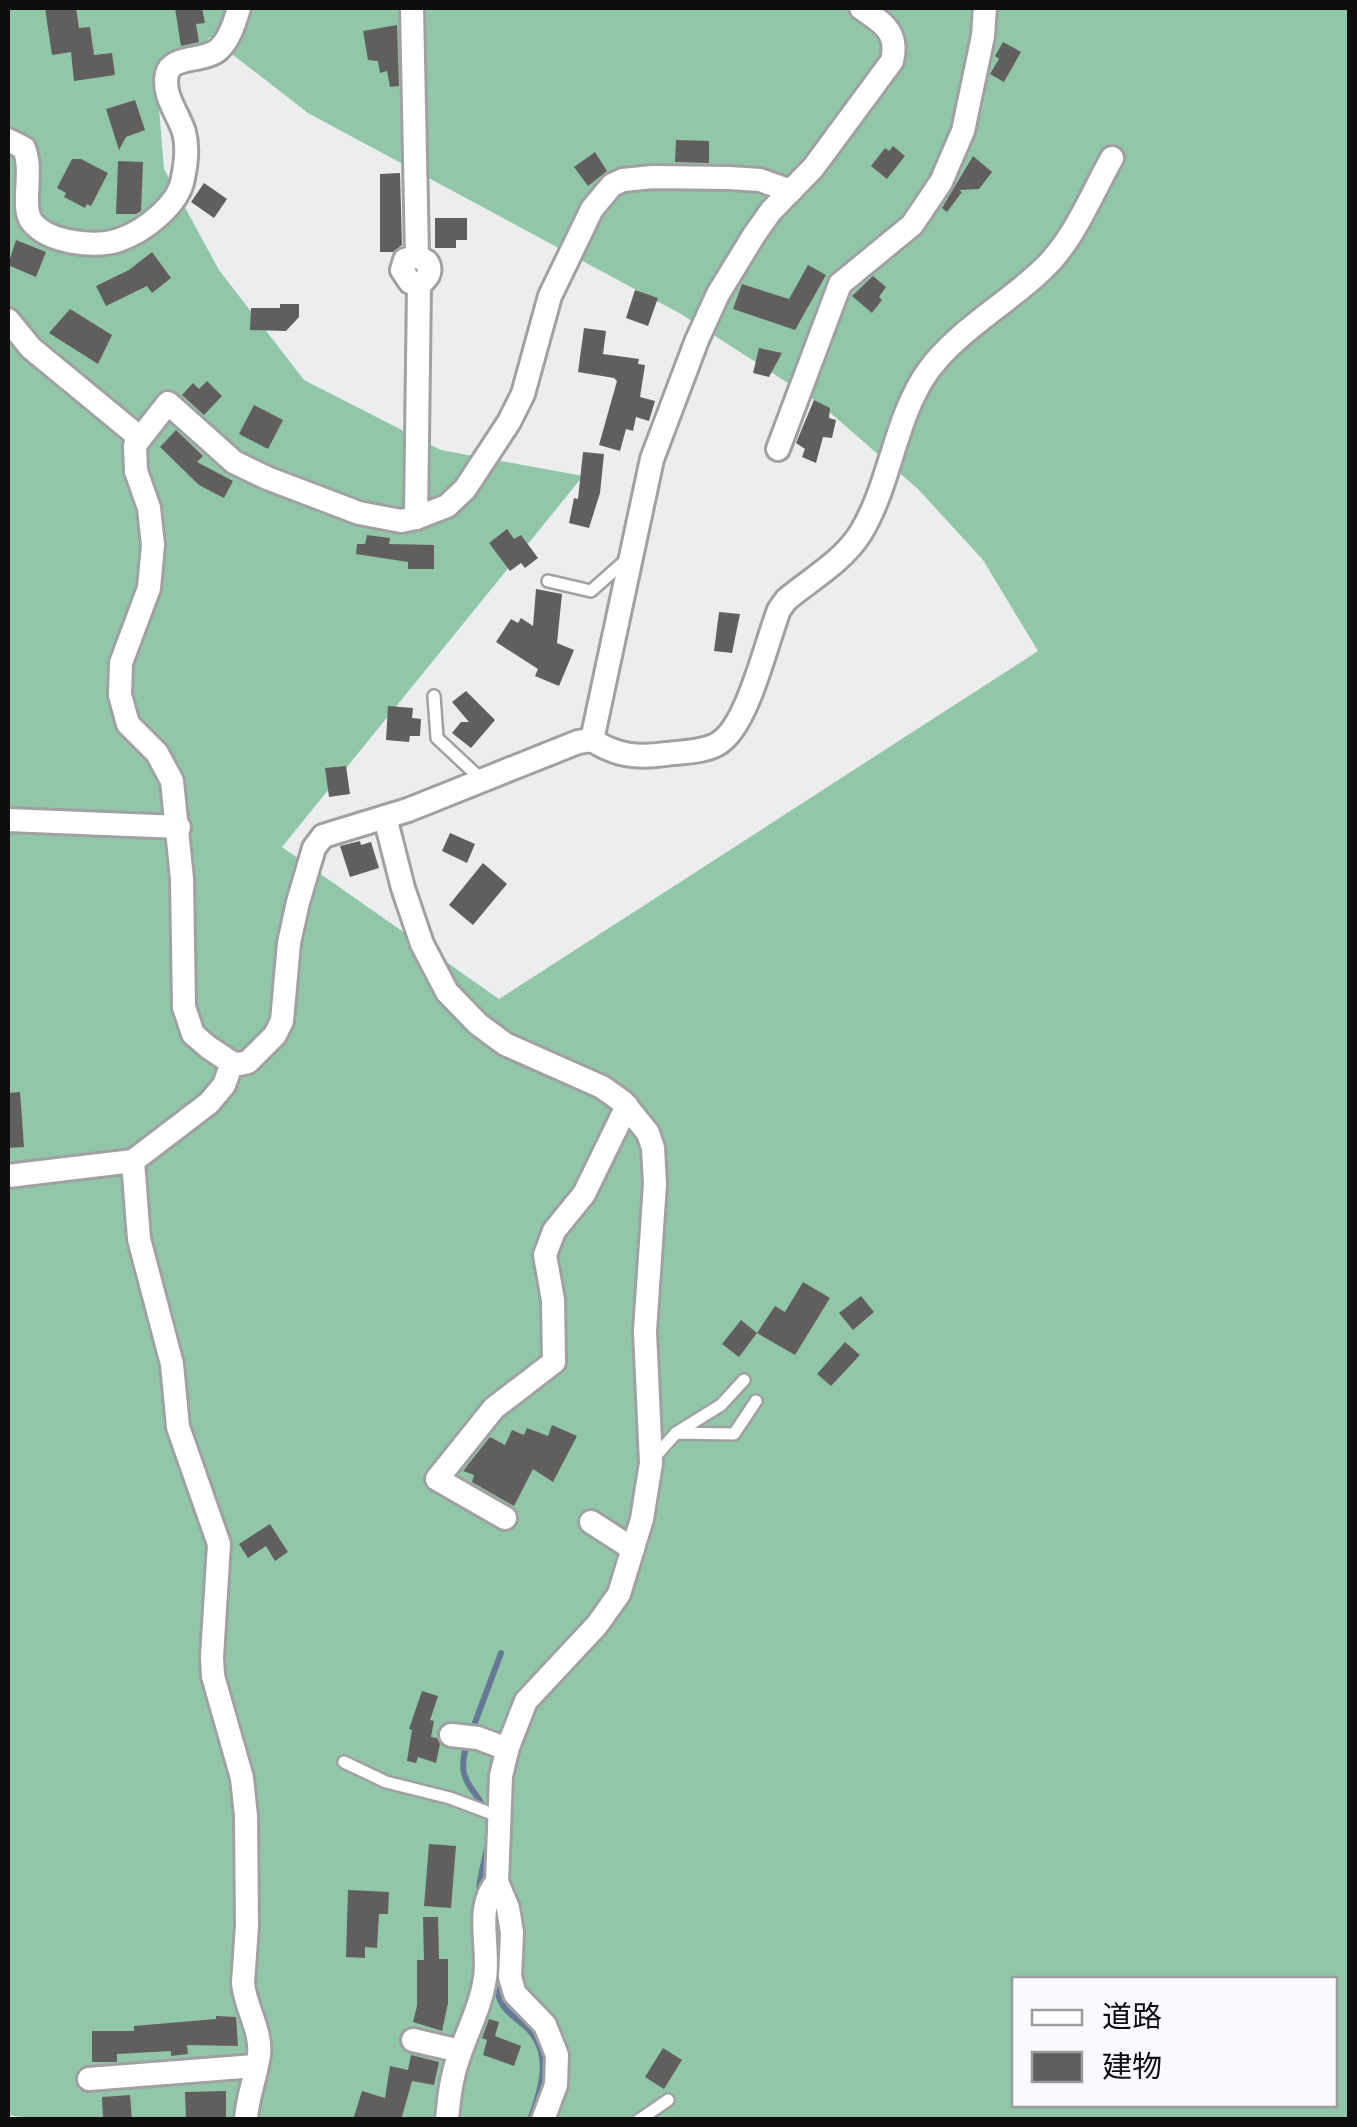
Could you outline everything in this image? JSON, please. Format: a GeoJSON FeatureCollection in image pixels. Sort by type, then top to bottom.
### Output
{"type":"FeatureCollection","features":[{"type":"Feature","properties":{"kind":"street"},"geometry":{"type":"LineString","coordinates":[[8,140],[24,148],[31,164],[26,211],[33,224],[49,235],[82,243],[114,242],[132,235],[171,203],[182,185],[185,142],[166,87],[167,70],[172,64],[220,49],[239,8]]}},
{"type":"Feature","properties":{"kind":"street"},"geometry":{"type":"LineString","coordinates":[[412,8],[417,256],[427,262],[430,271],[419,285],[416,518]]}},
{"type":"Feature","properties":{"kind":"street"},"geometry":{"type":"LineString","coordinates":[[592,740],[652,459],[697,340],[735,264],[771,211],[864,103],[892,61],[892,32],[861,8]]}},
{"type":"Feature","properties":{"kind":"street"},"geometry":{"type":"LineString","coordinates":[[778,449],[840,284],[912,225],[941,182],[962,132],[986,8]]}},
{"type":"Feature","properties":{"kind":"street"},"geometry":{"type":"LineString","coordinates":[[791,191],[760,180],[730,178],[623,180],[612,186],[592,209],[550,296],[522,394],[509,422],[465,489],[447,506],[416,518],[401,521],[359,514],[267,478],[234,462],[168,403],[139,438],[134,458],[149,508],[152,567],[150,588],[121,663],[120,696],[128,724],[157,753],[172,781],[178,827],[186,1022],[193,1034],[232,1063],[248,1062],[276,1035],[282,1021],[289,944],[314,848],[323,836],[385,818],[561,747],[592,740],[611,752],[632,757],[716,746],[730,736],[779,610],[842,556],[859,535],[878,498],[910,405],[925,375],[964,335],[1056,256],[1112,158]]}},
{"type":"Feature","properties":{"kind":"street"},"geometry":{"type":"LineString","coordinates":[[8,320],[31,348],[139,438]]}},
{"type":"Feature","properties":{"kind":"street"},"geometry":{"type":"LineString","coordinates":[[385,818],[422,944],[447,992],[478,1024],[505,1044],[602,1087],[627,1106],[648,1132],[653,1148],[655,1184],[645,1331],[651,1462],[647,1497],[619,1594],[610,1610],[526,1701],[507,1749],[494,1814],[497,1882],[508,1908],[512,1933],[510,1977],[515,1994],[545,2026],[557,2056],[556,2085],[543,2120]]}},
{"type":"Feature","properties":{"kind":"street"},"geometry":{"type":"LineString","coordinates":[[8,820],[178,827]]}},
{"type":"Feature","properties":{"kind":"street"},"geometry":{"type":"LineString","coordinates":[[8,1176],[134,1161],[210,1103],[224,1085],[232,1063]]}},
{"type":"Feature","properties":{"kind":"street"},"geometry":{"type":"LineString","coordinates":[[505,1518],[437,1479],[494,1408],[554,1362],[553,1300],[545,1255],[554,1231],[584,1194],[627,1106]]}},
{"type":"Feature","properties":{"kind":"street"},"geometry":{"type":"LineString","coordinates":[[134,1161],[139,1239],[172,1364],[178,1427],[219,1544],[212,1657],[242,1778],[248,1866],[243,1983],[258,2040],[246,2120]]}},
{"type":"Feature","properties":{"kind":"street"},"geometry":{"type":"LineString","coordinates":[[592,1522],[633,1549]]}},
{"type":"Feature","properties":{"kind":"street"},"geometry":{"type":"LineString","coordinates":[[451,1735],[478,1738],[507,1749]]}},
{"type":"Feature","properties":{"kind":"street"},"geometry":{"type":"LineString","coordinates":[[447,2120],[451,2080],[482,1997],[487,1955],[484,1916],[487,1894],[497,1882]]}},
{"type":"Feature","properties":{"kind":"street"},"geometry":{"type":"LineString","coordinates":[[413,2040],[460,2051]]}},
{"type":"Feature","properties":{"kind":"street"},"geometry":{"type":"LineString","coordinates":[[90,2078],[256,2066]]}},
{"type":"Feature","properties":{"kind":"lane"},"geometry":{"type":"LineString","coordinates":[[548,581],[591,592],[630,556]]}},
{"type":"Feature","properties":{"kind":"lane"},"geometry":{"type":"LineString","coordinates":[[434,696],[437,738],[482,780]]}},
{"type":"Feature","properties":{"kind":"lane"},"geometry":{"type":"LineString","coordinates":[[651,1462],[676,1433],[721,1405],[744,1380]]}},
{"type":"Feature","properties":{"kind":"lane"},"geometry":{"type":"LineString","coordinates":[[676,1433],[734,1434],[756,1401]]}},
{"type":"Feature","properties":{"kind":"lane"},"geometry":{"type":"LineString","coordinates":[[344,1762],[386,1782],[494,1814]]}},
{"type":"Feature","properties":{"kind":"lane"},"geometry":{"type":"LineString","coordinates":[[639,2120],[668,2100]]}},
{"type":"Feature","properties":{"kind":"green space"},"geometry":{"type":"Polygon","coordinates":[[[8,8],[1349,8],[1349,2119],[42,2120],[8,2115],[8,8]],[[210,37],[158,96],[164,169],[219,270],[304,380],[441,450],[583,476],[282,847],[499,999],[1038,651],[983,560],[918,489],[819,403],[681,314],[308,113],[210,37]]]}},
{"type":"Feature","properties":{"kind":"building"},"geometry":{"type":"Polygon","coordinates":[[[45,8],[76,8],[79,28],[90,27],[94,55],[112,53],[115,75],[74,81],[71,52],[52,55],[45,8]]]}},
{"type":"Feature","properties":{"kind":"building"},"geometry":{"type":"Polygon","coordinates":[[[175,8],[202,8],[205,23],[196,24],[199,42],[181,46],[175,8]]]}},
{"type":"Feature","properties":{"kind":"building"},"geometry":{"type":"Polygon","coordinates":[[[397,25],[399,86],[390,87],[387,71],[380,73],[378,61],[368,60],[363,31],[397,25]]]}},
{"type":"Feature","properties":{"kind":"building"},"geometry":{"type":"Polygon","coordinates":[[[1003,42],[1021,52],[1004,82],[990,74],[1003,42]]]}},
{"type":"Feature","properties":{"kind":"building"},"geometry":{"type":"Polygon","coordinates":[[[135,100],[145,130],[126,137],[119,150],[106,109],[135,100]]]}},
{"type":"Feature","properties":{"kind":"building"},"geometry":{"type":"Polygon","coordinates":[[[676,140],[709,141],[709,163],[675,162],[676,140]]]}},
{"type":"Feature","properties":{"kind":"building"},"geometry":{"type":"Polygon","coordinates":[[[893,146],[905,156],[887,179],[871,166],[885,148],[889,151],[893,146]]]}},
{"type":"Feature","properties":{"kind":"building"},"geometry":{"type":"Polygon","coordinates":[[[595,152],[607,171],[588,186],[574,167],[595,152]]]}},
{"type":"Feature","properties":{"kind":"building"},"geometry":{"type":"Polygon","coordinates":[[[973,156],[992,172],[979,189],[959,190],[962,192],[947,212],[942,208],[973,156]]]}},
{"type":"Feature","properties":{"kind":"building"},"geometry":{"type":"Polygon","coordinates":[[[72,159],[81,159],[108,173],[91,206],[87,204],[85,208],[64,197],[66,193],[57,188],[72,159]]]}},
{"type":"Feature","properties":{"kind":"building"},"geometry":{"type":"Polygon","coordinates":[[[118,161],[143,162],[141,211],[136,214],[116,214],[118,161]]]}},
{"type":"Feature","properties":{"kind":"building"},"geometry":{"type":"Polygon","coordinates":[[[400,173],[402,245],[393,252],[380,252],[380,174],[400,173]]]}},
{"type":"Feature","properties":{"kind":"building"},"geometry":{"type":"Polygon","coordinates":[[[204,183],[227,199],[214,218],[191,202],[204,183]]]}},
{"type":"Feature","properties":{"kind":"building"},"geometry":{"type":"Polygon","coordinates":[[[435,218],[467,218],[467,240],[456,240],[456,248],[435,248],[435,218]]]}},
{"type":"Feature","properties":{"kind":"building"},"geometry":{"type":"Polygon","coordinates":[[[16,240],[46,252],[36,277],[8,265],[16,240]]]}},
{"type":"Feature","properties":{"kind":"building"},"geometry":{"type":"Polygon","coordinates":[[[152,252],[171,278],[152,293],[147,286],[106,306],[96,286],[129,270],[152,252]]]}},
{"type":"Feature","properties":{"kind":"building"},"geometry":{"type":"Polygon","coordinates":[[[808,265],[826,275],[795,330],[733,309],[742,284],[789,299],[808,265]]]}},
{"type":"Feature","properties":{"kind":"building"},"geometry":{"type":"Polygon","coordinates":[[[873,276],[886,287],[872,313],[852,296],[873,276]]]}},
{"type":"Feature","properties":{"kind":"building"},"geometry":{"type":"Polygon","coordinates":[[[635,290],[658,298],[648,326],[626,318],[635,290]]]}},
{"type":"Feature","properties":{"kind":"building"},"geometry":{"type":"Polygon","coordinates":[[[280,304],[299,304],[299,317],[286,331],[250,330],[251,308],[280,308],[280,304]]]}},
{"type":"Feature","properties":{"kind":"building"},"geometry":{"type":"Polygon","coordinates":[[[70,309],[112,335],[98,364],[49,333],[70,309]]]}},
{"type":"Feature","properties":{"kind":"building"},"geometry":{"type":"Polygon","coordinates":[[[584,328],[606,331],[603,354],[639,359],[638,364],[645,365],[640,397],[655,401],[649,421],[636,417],[633,431],[626,429],[620,451],[599,445],[617,381],[578,372],[584,328]]]}},
{"type":"Feature","properties":{"kind":"building"},"geometry":{"type":"Polygon","coordinates":[[[759,348],[782,353],[769,377],[753,373],[759,348]]]}},
{"type":"Feature","properties":{"kind":"building"},"geometry":{"type":"Polygon","coordinates":[[[207,381],[222,396],[204,415],[182,395],[193,383],[199,389],[207,381]]]}},
{"type":"Feature","properties":{"kind":"building"},"geometry":{"type":"Polygon","coordinates":[[[814,400],[830,408],[829,418],[836,420],[832,438],[823,437],[816,463],[802,457],[805,449],[796,443],[814,400]]]}},
{"type":"Feature","properties":{"kind":"building"},"geometry":{"type":"Polygon","coordinates":[[[254,405],[283,420],[268,449],[239,434],[254,405]]]}},
{"type":"Feature","properties":{"kind":"building"},"geometry":{"type":"Polygon","coordinates":[[[176,430],[203,456],[197,462],[233,481],[224,498],[199,485],[160,447],[176,430]]]}},
{"type":"Feature","properties":{"kind":"building"},"geometry":{"type":"Polygon","coordinates":[[[583,452],[604,454],[600,493],[589,528],[569,523],[574,498],[578,499],[583,452]]]}},
{"type":"Feature","properties":{"kind":"building"},"geometry":{"type":"Polygon","coordinates":[[[507,529],[514,539],[521,535],[538,558],[525,568],[521,563],[510,571],[489,543],[507,529]]]}},
{"type":"Feature","properties":{"kind":"building"},"geometry":{"type":"Polygon","coordinates":[[[367,535],[390,538],[389,544],[434,545],[434,569],[408,569],[408,562],[356,554],[357,544],[365,544],[367,535]]]}},
{"type":"Feature","properties":{"kind":"building"},"geometry":{"type":"Polygon","coordinates":[[[536,589],[562,594],[557,643],[574,650],[559,686],[535,676],[538,669],[496,642],[511,619],[518,623],[521,618],[533,626],[536,589]]]}},
{"type":"Feature","properties":{"kind":"building"},"geometry":{"type":"Polygon","coordinates":[[[719,612],[740,614],[732,653],[714,651],[719,612]]]}},
{"type":"Feature","properties":{"kind":"building"},"geometry":{"type":"Polygon","coordinates":[[[466,691],[495,720],[471,748],[452,733],[461,722],[469,722],[452,702],[466,691]]]}},
{"type":"Feature","properties":{"kind":"building"},"geometry":{"type":"Polygon","coordinates":[[[388,706],[413,708],[412,718],[421,719],[420,736],[410,736],[409,742],[386,740],[388,706]]]}},
{"type":"Feature","properties":{"kind":"building"},"geometry":{"type":"Polygon","coordinates":[[[346,766],[350,794],[329,797],[325,768],[346,766]]]}},
{"type":"Feature","properties":{"kind":"building"},"geometry":{"type":"Polygon","coordinates":[[[450,833],[475,844],[467,863],[442,851],[450,833]]]}},
{"type":"Feature","properties":{"kind":"building"},"geometry":{"type":"Polygon","coordinates":[[[360,841],[361,845],[371,842],[379,868],[350,877],[340,846],[360,841]]]}},
{"type":"Feature","properties":{"kind":"building"},"geometry":{"type":"Polygon","coordinates":[[[483,863],[507,884],[473,925],[449,905],[483,863]]]}},
{"type":"Feature","properties":{"kind":"building"},"geometry":{"type":"Polygon","coordinates":[[[20,1092],[24,1147],[8,1148],[8,1093],[20,1092]]]}},
{"type":"Feature","properties":{"kind":"building"},"geometry":{"type":"Polygon","coordinates":[[[803,1282],[830,1298],[795,1355],[757,1333],[775,1306],[785,1312],[803,1282]]]}},
{"type":"Feature","properties":{"kind":"building"},"geometry":{"type":"Polygon","coordinates":[[[861,1296],[874,1312],[853,1330],[839,1313],[861,1296]]]}},
{"type":"Feature","properties":{"kind":"building"},"geometry":{"type":"Polygon","coordinates":[[[741,1320],[757,1333],[739,1357],[722,1344],[741,1320]]]}},
{"type":"Feature","properties":{"kind":"building"},"geometry":{"type":"Polygon","coordinates":[[[845,1342],[860,1355],[831,1386],[817,1374],[845,1342]]]}},
{"type":"Feature","properties":{"kind":"building"},"geometry":{"type":"Polygon","coordinates":[[[552,1425],[577,1436],[553,1482],[533,1469],[514,1506],[472,1482],[474,1475],[463,1471],[490,1437],[505,1445],[512,1430],[524,1435],[527,1428],[548,1436],[552,1425]]]}},
{"type":"Feature","properties":{"kind":"building"},"geometry":{"type":"Polygon","coordinates":[[[270,1524],[288,1552],[275,1561],[266,1546],[248,1558],[239,1544],[270,1524]]]}},
{"type":"Feature","properties":{"kind":"building"},"geometry":{"type":"Polygon","coordinates":[[[422,1691],[438,1696],[430,1720],[434,1721],[431,1737],[440,1744],[436,1763],[418,1757],[416,1763],[407,1761],[412,1730],[409,1729],[422,1691]]]}},
{"type":"Feature","properties":{"kind":"building"},"geometry":{"type":"Polygon","coordinates":[[[429,1844],[456,1846],[451,1908],[424,1906],[429,1844]]]}},
{"type":"Feature","properties":{"kind":"building"},"geometry":{"type":"Polygon","coordinates":[[[348,1890],[389,1892],[388,1914],[379,1914],[377,1948],[365,1947],[365,1958],[346,1957],[348,1890]]]}},
{"type":"Feature","properties":{"kind":"building"},"geometry":{"type":"Polygon","coordinates":[[[423,1917],[438,1917],[439,1959],[448,1959],[448,2003],[442,2031],[413,2022],[417,1960],[424,1960],[423,1917]]]}},
{"type":"Feature","properties":{"kind":"building"},"geometry":{"type":"Polygon","coordinates":[[[236,2017],[238,2046],[187,2045],[188,2054],[117,2054],[117,2062],[92,2062],[92,2031],[134,2031],[134,2026],[236,2017]]]}},
{"type":"Feature","properties":{"kind":"building"},"geometry":{"type":"Polygon","coordinates":[[[489,2019],[499,2022],[495,2036],[521,2046],[514,2066],[483,2055],[487,2040],[482,2038],[489,2019]]]}},
{"type":"Feature","properties":{"kind":"building"},"geometry":{"type":"Polygon","coordinates":[[[663,2048],[682,2060],[664,2089],[645,2077],[663,2048]]]}},
{"type":"Feature","properties":{"kind":"building"},"geometry":{"type":"Polygon","coordinates":[[[411,2055],[439,2062],[434,2085],[412,2081],[401,2120],[353,2120],[362,2091],[385,2098],[390,2066],[408,2070],[411,2055]]]}},
{"type":"Feature","properties":{"kind":"building"},"geometry":{"type":"Polygon","coordinates":[[[226,2091],[226,2117],[186,2120],[185,2092],[226,2091]]]}},
{"type":"Feature","properties":{"kind":"building"},"geometry":{"type":"Polygon","coordinates":[[[130,2095],[132,2120],[103,2120],[102,2097],[130,2095]]]}},
{"type":"Feature","properties":{"kind":"waterway"},"geometry":{"type":"LineString","coordinates":[[473,1728],[501,1653]]}},
{"type":"Feature","properties":{"kind":"waterway"},"geometry":{"type":"LineString","coordinates":[[467,1744],[463,1759],[466,1780],[482,1804],[489,1826],[479,1898]]}},
{"type":"Feature","properties":{"kind":"waterway"},"geometry":{"type":"LineString","coordinates":[[493,1911],[498,1996],[506,2010],[533,2035],[542,2058],[541,2083],[530,2120]]}}]}
